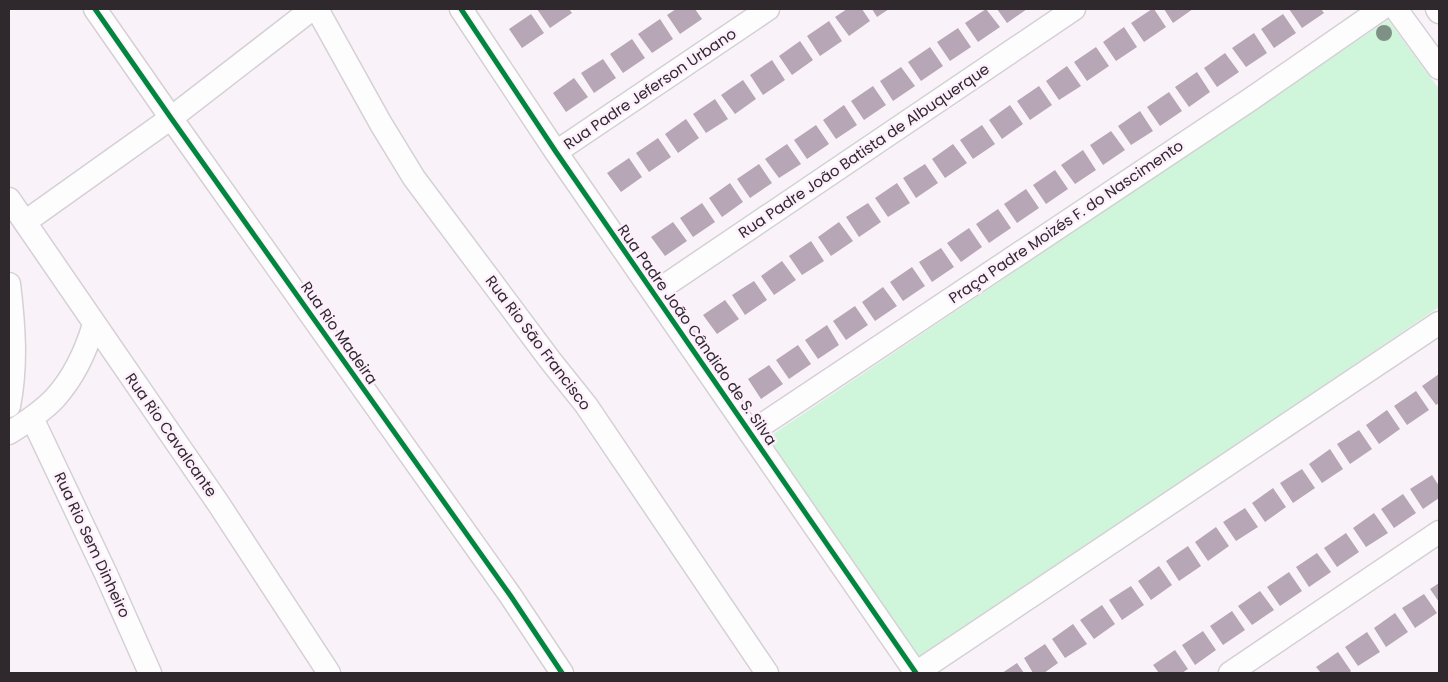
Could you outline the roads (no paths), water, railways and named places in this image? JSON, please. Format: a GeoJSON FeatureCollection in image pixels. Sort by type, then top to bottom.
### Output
{"type":"FeatureCollection","features":[{"type":"Feature","properties":{"kind":"street","name":"Rua Rio Madeira"},"geometry":{"type":"LineString","coordinates":[[96,9],[171,118],[510,595],[562,673]]}},
{"type":"Feature","properties":{"kind":"street"},"geometry":{"type":"LineString","coordinates":[[25,222],[171,118],[312,9]]}},
{"type":"Feature","properties":{"kind":"street","name":"Rua Rio São Francisco"},"geometry":{"type":"LineString","coordinates":[[317,9],[381,124],[414,178],[550,360],[586,405],[768,673]]}},
{"type":"Feature","properties":{"kind":"street","name":"Rua Padre João Cândido de S. Silva"},"geometry":{"type":"LineString","coordinates":[[461,9],[556,152],[916,673]]}},
{"type":"Feature","properties":{"kind":"street","name":"Rua Padre Jeferson Urbano"},"geometry":{"type":"LineString","coordinates":[[556,152],[768,9]]}},
{"type":"Feature","properties":{"kind":"street","name":"Rua Padre João Batista de Albuquerque"},"geometry":{"type":"LineString","coordinates":[[654,293],[1074,9]]}},
{"type":"Feature","properties":{"kind":"street","name":"Praça Padre Moizés F. do Nascimento"},"geometry":{"type":"LineString","coordinates":[[750,433],[1251,99],[1381,9]]}},
{"type":"Feature","properties":{"kind":"street"},"geometry":{"type":"LineString","coordinates":[[1396,9],[1439,68]]}},
{"type":"Feature","properties":{"kind":"street"},"geometry":{"type":"LineString","coordinates":[[1436,9],[1439,12]]}},
{"type":"Feature","properties":{"kind":"street","name":"Rua Rio Cavalcante"},"geometry":{"type":"LineString","coordinates":[[9,199],[218,503],[329,673]]}},
{"type":"Feature","properties":{"kind":"street"},"geometry":{"type":"LineString","coordinates":[[9,284],[14,342],[14,381],[9,406]]}},
{"type":"Feature","properties":{"kind":"street"},"geometry":{"type":"LineString","coordinates":[[916,673],[1439,323]]}},
{"type":"Feature","properties":{"kind":"street"},"geometry":{"type":"LineString","coordinates":[[9,433],[32,418],[55,398],[76,367],[87,346],[94,324]]}},
{"type":"Feature","properties":{"kind":"street","name":"Rua Rio Sem Dinheiro"},"geometry":{"type":"LineString","coordinates":[[32,418],[106,574],[150,673]]}},
{"type":"Feature","properties":{"kind":"street"},"geometry":{"type":"LineString","coordinates":[[1230,673],[1439,532]]}}]}
